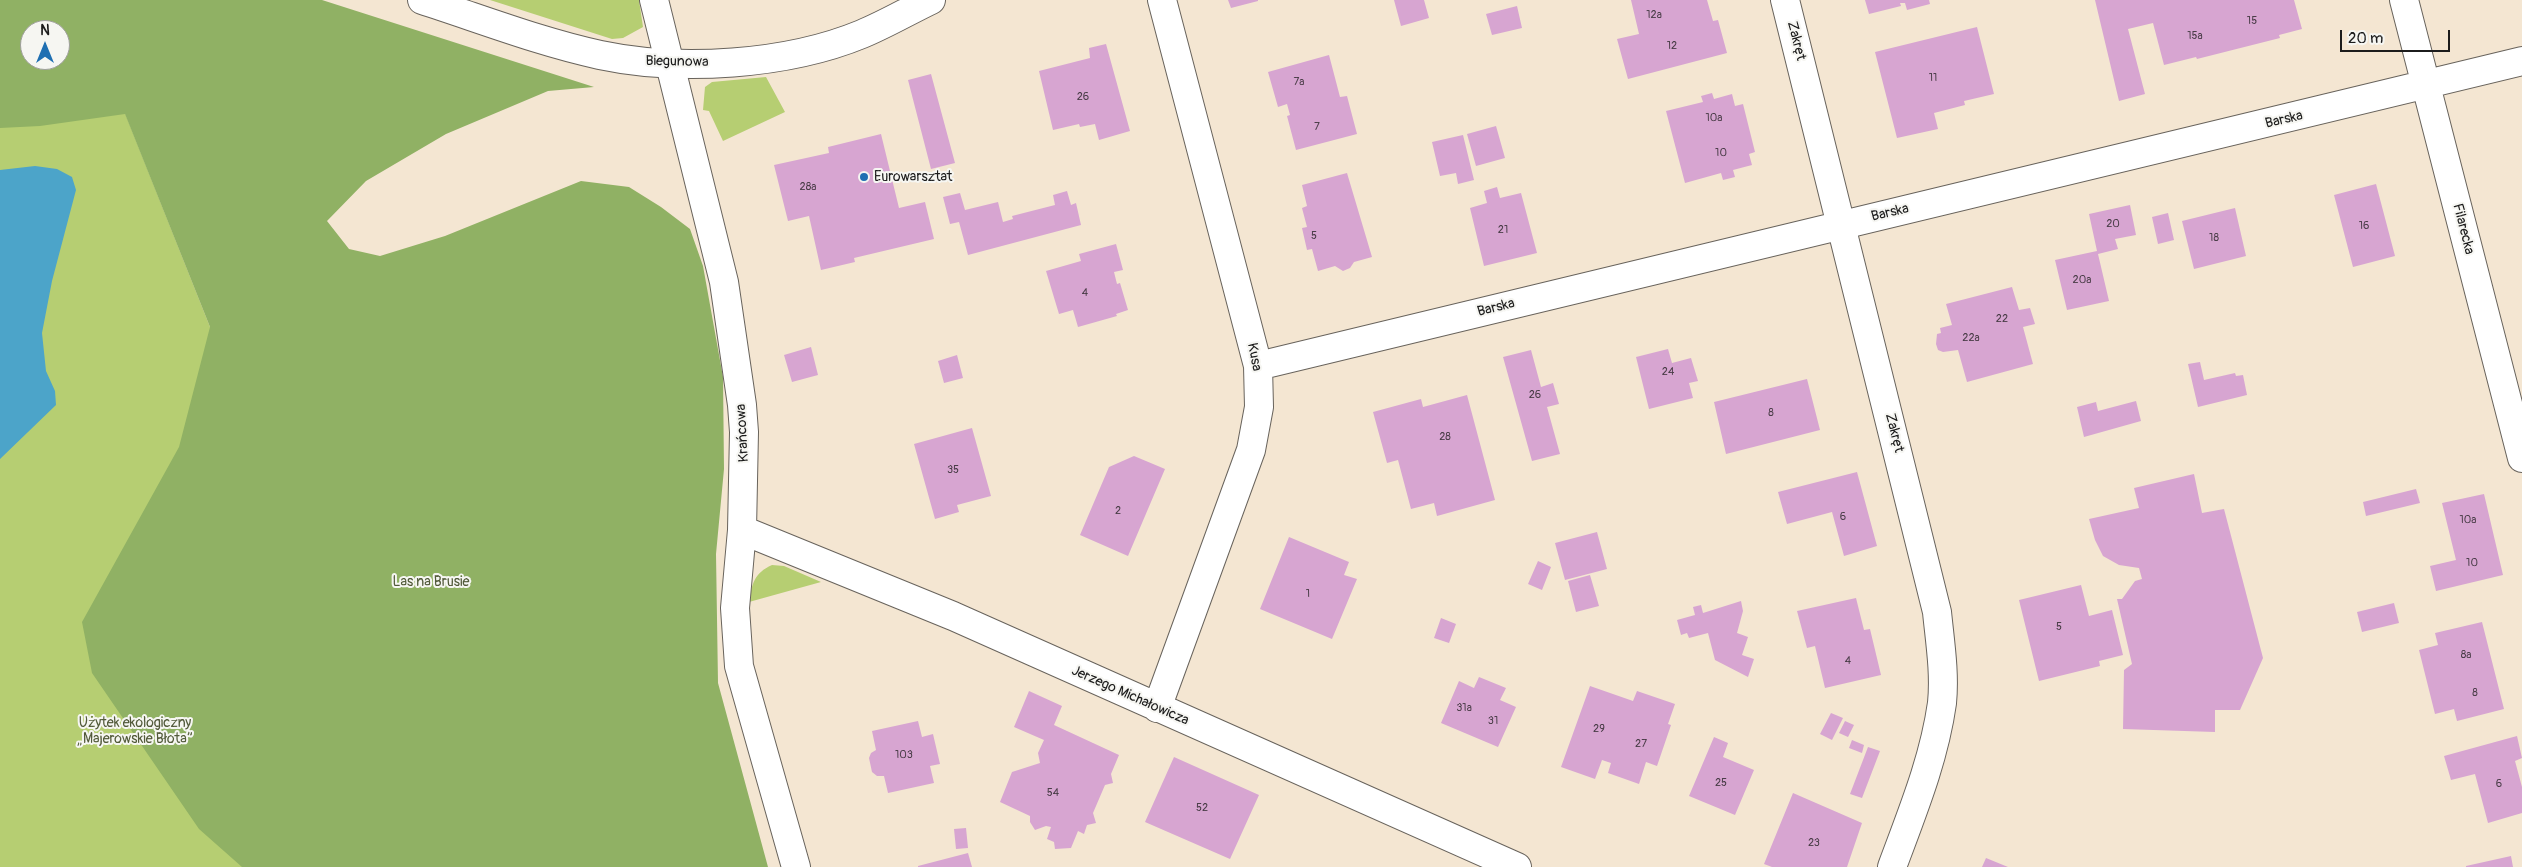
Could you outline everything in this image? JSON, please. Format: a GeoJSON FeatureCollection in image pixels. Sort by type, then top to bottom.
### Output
{"type":"FeatureCollection","features":[{"type":"Feature","properties":{"kind":"street","name":"Biegunowa"},"geometry":{"type":"LineString","coordinates":[[422,0],[587,52],[625,60],[669,64],[740,61],[814,48],[862,34],[930,0]]}},
{"type":"Feature","properties":{"kind":"street","name":"Krańcowa"},"geometry":{"type":"LineString","coordinates":[[654,0],[722,274],[731,321],[744,432],[742,530],[735,608],[739,666],[796,867]]}},
{"type":"Feature","properties":{"kind":"street","name":"Kusa"},"geometry":{"type":"LineString","coordinates":[[1157,708],[1251,450],[1259,407],[1258,366],[1162,0]]}},
{"type":"Feature","properties":{"kind":"street","name":"Zakręt"},"geometry":{"type":"LineString","coordinates":[[1786,0],[1843,224],[1937,612],[1942,670],[1942,702],[1925,780],[1892,867]]}},
{"type":"Feature","properties":{"kind":"street","name":"Filarecka"},"geometry":{"type":"LineString","coordinates":[[2404,0],[2522,458]]}},
{"type":"Feature","properties":{"kind":"street","name":"Barska"},"geometry":{"type":"LineString","coordinates":[[1258,366],[1843,224],[2426,86],[2522,61]]}},
{"type":"Feature","properties":{"kind":"street","name":"Jerzego Michałowicza"},"geometry":{"type":"LineString","coordinates":[[742,530],[953,616],[1517,867]]}},
{"type":"Feature","properties":{"kind":"green space","name":"Las na Brusie"},"geometry":{"type":"Polygon","coordinates":[[[0,0],[322,0],[594,87],[548,91],[446,134],[366,181],[327,221],[349,249],[380,256],[445,236],[581,181],[629,187],[661,207],[690,229],[703,266],[723,377],[724,469],[716,554],[718,683],[768,867],[242,867],[199,829],[92,673],[82,622],[179,447],[210,327],[125,114],[40,126],[0,128],[0,0]]]}},
{"type":"Feature","properties":{"kind":"green space"},"geometry":{"type":"Polygon","coordinates":[[[490,0],[639,0],[643,27],[623,38],[612,39],[490,0]]]}},
{"type":"Feature","properties":{"kind":"green space","name":"Użytek ekologiczny „Majerowskie Błota”"},"geometry":{"type":"Polygon","coordinates":[[[0,37],[20,52],[20,70],[70,70],[70,68],[125,113],[210,327],[314,867],[0,867],[0,37]]]}},
{"type":"Feature","properties":{"kind":"green space"},"geometry":{"type":"Polygon","coordinates":[[[766,77],[785,112],[723,141],[709,111],[703,110],[705,87],[712,82],[766,77]]]}},
{"type":"Feature","properties":{"kind":"green space"},"geometry":{"type":"Polygon","coordinates":[[[772,565],[784,566],[821,582],[749,602],[751,590],[758,575],[772,565]]]}},
{"type":"Feature","properties":{"kind":"water"},"geometry":{"type":"Polygon","coordinates":[[[35,166],[57,169],[72,177],[76,190],[52,281],[42,333],[46,371],[55,391],[56,405],[0,459],[0,170],[35,166]]]}},
{"type":"Feature","properties":{"kind":"building"},"geometry":{"type":"Polygon","coordinates":[[[1228,0],[1258,0],[1258,1],[1231,8],[1228,0]]]}},
{"type":"Feature","properties":{"kind":"building"},"geometry":{"type":"Polygon","coordinates":[[[1394,0],[1424,0],[1429,18],[1401,26],[1394,0]]]}},
{"type":"Feature","properties":{"kind":"building"},"geometry":{"type":"Polygon","coordinates":[[[1631,0],[1707,0],[1713,21],[1718,20],[1727,53],[1628,79],[1617,39],[1639,34],[1631,0]]]}},
{"type":"Feature","properties":{"kind":"building"},"geometry":{"type":"Polygon","coordinates":[[[1865,0],[1929,0],[1930,4],[1907,10],[1905,3],[1900,3],[1901,6],[1869,14],[1865,0]]]}},
{"type":"Feature","properties":{"kind":"building"},"geometry":{"type":"Polygon","coordinates":[[[2095,0],[2294,0],[2302,29],[2279,35],[2280,38],[2197,59],[2196,57],[2164,65],[2153,23],[2128,29],[2145,94],[2119,101],[2095,0]]]}},
{"type":"Feature","properties":{"kind":"building"},"geometry":{"type":"Polygon","coordinates":[[[1517,6],[1522,28],[1492,35],[1486,14],[1517,6]]]}},
{"type":"Feature","properties":{"kind":"building"},"geometry":{"type":"Polygon","coordinates":[[[1977,27],[1994,94],[1964,101],[1965,105],[1934,113],[1938,129],[1897,138],[1875,52],[1977,27]]]}},
{"type":"Feature","properties":{"kind":"building"},"geometry":{"type":"Polygon","coordinates":[[[1106,44],[1130,131],[1099,140],[1095,124],[1080,127],[1079,124],[1053,130],[1039,71],[1090,58],[1089,48],[1106,44]]]}},
{"type":"Feature","properties":{"kind":"building"},"geometry":{"type":"Polygon","coordinates":[[[1329,55],[1340,97],[1347,96],[1357,134],[1296,150],[1287,116],[1290,115],[1287,104],[1278,107],[1268,72],[1329,55]]]}},
{"type":"Feature","properties":{"kind":"building"},"geometry":{"type":"Polygon","coordinates":[[[931,74],[955,163],[931,169],[908,80],[931,74]]]}},
{"type":"Feature","properties":{"kind":"building"},"geometry":{"type":"Polygon","coordinates":[[[1712,93],[1714,99],[1732,94],[1735,106],[1743,104],[1755,152],[1749,154],[1752,165],[1733,170],[1735,177],[1723,180],[1721,173],[1685,183],[1666,111],[1703,102],[1701,96],[1712,93]]]}},
{"type":"Feature","properties":{"kind":"building"},"geometry":{"type":"Polygon","coordinates":[[[1496,126],[1505,158],[1476,166],[1467,134],[1496,126]]]}},
{"type":"Feature","properties":{"kind":"building"},"geometry":{"type":"Polygon","coordinates":[[[881,134],[899,208],[925,202],[934,239],[854,258],[855,262],[821,270],[809,216],[788,221],[774,165],[829,153],[828,147],[881,134]]]}},
{"type":"Feature","properties":{"kind":"building"},"geometry":{"type":"Polygon","coordinates":[[[1463,135],[1474,180],[1458,184],[1456,173],[1440,176],[1432,142],[1463,135]]]}},
{"type":"Feature","properties":{"kind":"building"},"geometry":{"type":"Polygon","coordinates":[[[1347,173],[1372,257],[1354,262],[1350,268],[1343,271],[1335,266],[1318,271],[1312,249],[1307,250],[1302,228],[1307,227],[1302,208],[1307,206],[1302,185],[1347,173]]]}},
{"type":"Feature","properties":{"kind":"building"},"geometry":{"type":"Polygon","coordinates":[[[2376,184],[2395,256],[2353,267],[2334,195],[2376,184]]]}},
{"type":"Feature","properties":{"kind":"building"},"geometry":{"type":"Polygon","coordinates":[[[1497,187],[1500,198],[1521,193],[1537,253],[1484,266],[1470,208],[1487,203],[1484,191],[1497,187]]]}},
{"type":"Feature","properties":{"kind":"building"},"geometry":{"type":"Polygon","coordinates":[[[1067,191],[1071,205],[1076,203],[1081,225],[968,255],[959,222],[950,224],[943,197],[960,193],[965,210],[998,202],[1003,222],[1013,219],[1012,216],[1055,205],[1053,195],[1067,191]]]}},
{"type":"Feature","properties":{"kind":"building"},"geometry":{"type":"Polygon","coordinates":[[[2130,205],[2136,235],[2115,239],[2118,249],[2098,254],[2109,301],[2067,310],[2055,260],[2097,251],[2089,214],[2130,205]]]}},
{"type":"Feature","properties":{"kind":"building"},"geometry":{"type":"Polygon","coordinates":[[[2235,208],[2246,256],[2194,269],[2182,221],[2235,208]]]}},
{"type":"Feature","properties":{"kind":"building"},"geometry":{"type":"Polygon","coordinates":[[[2168,213],[2174,240],[2158,244],[2152,217],[2168,213]]]}},
{"type":"Feature","properties":{"kind":"building"},"geometry":{"type":"Polygon","coordinates":[[[1116,244],[1123,270],[1114,272],[1117,284],[1120,283],[1128,310],[1116,314],[1117,316],[1078,327],[1073,310],[1059,314],[1046,271],[1081,261],[1079,254],[1116,244]]]}},
{"type":"Feature","properties":{"kind":"building"},"geometry":{"type":"Polygon","coordinates":[[[2012,287],[2019,310],[2030,308],[2035,324],[2023,327],[2033,364],[1967,382],[1958,350],[1943,352],[1938,350],[1936,344],[1937,334],[1941,333],[1940,328],[1952,325],[1946,304],[2012,287]]]}},
{"type":"Feature","properties":{"kind":"building"},"geometry":{"type":"Polygon","coordinates":[[[811,347],[818,375],[792,382],[784,355],[811,347]]]}},
{"type":"Feature","properties":{"kind":"building"},"geometry":{"type":"Polygon","coordinates":[[[1668,349],[1672,363],[1691,358],[1698,381],[1689,383],[1693,398],[1649,409],[1636,357],[1668,349]]]}},
{"type":"Feature","properties":{"kind":"building"},"geometry":{"type":"Polygon","coordinates":[[[1531,350],[1541,387],[1553,383],[1559,404],[1547,407],[1560,454],[1532,461],[1503,357],[1531,350]]]}},
{"type":"Feature","properties":{"kind":"building"},"geometry":{"type":"Polygon","coordinates":[[[957,355],[963,378],[944,383],[938,361],[957,355]]]}},
{"type":"Feature","properties":{"kind":"building"},"geometry":{"type":"Polygon","coordinates":[[[2200,362],[2204,380],[2235,373],[2236,376],[2243,375],[2247,395],[2198,407],[2188,364],[2200,362]]]}},
{"type":"Feature","properties":{"kind":"building"},"geometry":{"type":"Polygon","coordinates":[[[1807,379],[1820,430],[1726,454],[1714,402],[1807,379]]]}},
{"type":"Feature","properties":{"kind":"building"},"geometry":{"type":"Polygon","coordinates":[[[1467,395],[1495,500],[1437,516],[1434,503],[1411,509],[1398,460],[1387,463],[1373,412],[1421,399],[1423,407],[1467,395]]]}},
{"type":"Feature","properties":{"kind":"building"},"geometry":{"type":"Polygon","coordinates":[[[2136,401],[2141,421],[2084,437],[2077,407],[2096,402],[2098,411],[2136,401]]]}},
{"type":"Feature","properties":{"kind":"building"},"geometry":{"type":"Polygon","coordinates":[[[972,428],[991,496],[957,505],[959,512],[935,519],[914,444],[972,428]]]}},
{"type":"Feature","properties":{"kind":"building"},"geometry":{"type":"Polygon","coordinates":[[[1134,456],[1165,469],[1128,556],[1080,535],[1109,467],[1134,456]]]}},
{"type":"Feature","properties":{"kind":"building"},"geometry":{"type":"Polygon","coordinates":[[[1857,472],[1877,546],[1844,556],[1832,512],[1787,524],[1778,492],[1857,472]]]}},
{"type":"Feature","properties":{"kind":"building"},"geometry":{"type":"Polygon","coordinates":[[[2194,474],[2202,513],[2224,509],[2263,658],[2240,710],[2215,710],[2215,732],[2123,729],[2124,670],[2132,664],[2117,599],[2122,599],[2135,581],[2142,579],[2139,568],[2119,565],[2103,556],[2095,540],[2089,519],[2139,508],[2134,488],[2194,474]]]}},
{"type":"Feature","properties":{"kind":"building"},"geometry":{"type":"Polygon","coordinates":[[[2416,489],[2420,503],[2366,516],[2363,502],[2416,489]]]}},
{"type":"Feature","properties":{"kind":"building"},"geometry":{"type":"Polygon","coordinates":[[[2484,494],[2503,575],[2436,591],[2430,566],[2456,560],[2442,503],[2484,494]]]}},
{"type":"Feature","properties":{"kind":"building"},"geometry":{"type":"Polygon","coordinates":[[[1597,532],[1607,569],[1565,580],[1555,543],[1597,532]]]}},
{"type":"Feature","properties":{"kind":"building"},"geometry":{"type":"Polygon","coordinates":[[[1289,537],[1349,562],[1344,575],[1357,579],[1332,639],[1260,609],[1289,537]]]}},
{"type":"Feature","properties":{"kind":"building"},"geometry":{"type":"Polygon","coordinates":[[[1538,561],[1551,567],[1542,590],[1528,584],[1538,561]]]}},
{"type":"Feature","properties":{"kind":"building"},"geometry":{"type":"Polygon","coordinates":[[[1590,575],[1599,606],[1576,612],[1568,581],[1590,575]]]}},
{"type":"Feature","properties":{"kind":"building"},"geometry":{"type":"Polygon","coordinates":[[[2081,585],[2089,616],[2112,610],[2123,655],[2099,661],[2100,666],[2039,681],[2019,600],[2081,585]]]}},
{"type":"Feature","properties":{"kind":"building"},"geometry":{"type":"Polygon","coordinates":[[[1856,598],[1864,630],[1870,629],[1881,675],[1825,688],[1815,646],[1807,648],[1797,611],[1856,598]]]}},
{"type":"Feature","properties":{"kind":"building"},"geometry":{"type":"Polygon","coordinates":[[[1741,601],[1743,611],[1737,633],[1748,637],[1742,655],[1754,659],[1748,677],[1715,660],[1708,633],[1689,638],[1687,633],[1681,635],[1677,620],[1695,615],[1693,607],[1701,605],[1703,613],[1741,601]]]}},
{"type":"Feature","properties":{"kind":"building"},"geometry":{"type":"Polygon","coordinates":[[[2394,603],[2399,623],[2362,632],[2357,612],[2394,603]]]}},
{"type":"Feature","properties":{"kind":"building"},"geometry":{"type":"Polygon","coordinates":[[[1441,618],[1456,624],[1449,643],[1434,638],[1441,618]]]}},
{"type":"Feature","properties":{"kind":"building"},"geometry":{"type":"Polygon","coordinates":[[[2482,622],[2504,709],[2457,721],[2454,709],[2435,714],[2419,650],[2438,645],[2435,633],[2482,622]]]}},
{"type":"Feature","properties":{"kind":"building"},"geometry":{"type":"Polygon","coordinates":[[[1479,677],[1506,688],[1500,700],[1516,707],[1498,747],[1441,723],[1459,681],[1474,688],[1479,677]]]}},
{"type":"Feature","properties":{"kind":"building"},"geometry":{"type":"Polygon","coordinates":[[[1590,686],[1633,701],[1637,691],[1675,704],[1668,724],[1671,725],[1657,766],[1646,762],[1639,784],[1608,773],[1611,763],[1602,760],[1595,779],[1561,767],[1590,686]]]}},
{"type":"Feature","properties":{"kind":"building"},"geometry":{"type":"Polygon","coordinates":[[[1029,691],[1062,706],[1054,725],[1119,755],[1111,774],[1113,783],[1105,785],[1093,813],[1096,823],[1087,825],[1084,834],[1078,831],[1071,848],[1055,849],[1054,842],[1047,839],[1051,827],[1046,826],[1035,830],[1030,822],[1030,816],[1000,802],[1012,772],[1040,763],[1038,753],[1044,740],[1014,727],[1029,691]]]}},
{"type":"Feature","properties":{"kind":"building"},"geometry":{"type":"Polygon","coordinates":[[[1831,713],[1843,718],[1832,740],[1820,734],[1831,713]]]}},
{"type":"Feature","properties":{"kind":"building"},"geometry":{"type":"Polygon","coordinates":[[[918,721],[922,737],[933,734],[940,764],[930,766],[934,783],[888,793],[884,776],[877,776],[872,772],[869,758],[871,753],[876,750],[872,731],[918,721]]]}},
{"type":"Feature","properties":{"kind":"building"},"geometry":{"type":"Polygon","coordinates":[[[1845,721],[1854,725],[1848,737],[1839,733],[1845,721]]]}},
{"type":"Feature","properties":{"kind":"building"},"geometry":{"type":"Polygon","coordinates":[[[2517,736],[2522,758],[2515,761],[2522,787],[2522,813],[2488,823],[2475,774],[2451,780],[2444,756],[2517,736]]]}},
{"type":"Feature","properties":{"kind":"building"},"geometry":{"type":"Polygon","coordinates":[[[1714,737],[1728,743],[1723,757],[1754,770],[1735,815],[1689,796],[1714,737]]]}},
{"type":"Feature","properties":{"kind":"building"},"geometry":{"type":"Polygon","coordinates":[[[1852,740],[1864,745],[1862,753],[1849,748],[1852,740]]]}},
{"type":"Feature","properties":{"kind":"building"},"geometry":{"type":"Polygon","coordinates":[[[1868,747],[1880,751],[1862,798],[1850,794],[1868,747]]]}},
{"type":"Feature","properties":{"kind":"building"},"geometry":{"type":"Polygon","coordinates":[[[1174,757],[1259,795],[1230,859],[1145,822],[1174,757]]]}},
{"type":"Feature","properties":{"kind":"building"},"geometry":{"type":"Polygon","coordinates":[[[1793,793],[1862,823],[1847,867],[1772,867],[1764,864],[1793,793]]]}},
{"type":"Feature","properties":{"kind":"building"},"geometry":{"type":"Polygon","coordinates":[[[966,828],[968,848],[956,849],[954,829],[966,828]]]}},
{"type":"Feature","properties":{"kind":"building"},"geometry":{"type":"Polygon","coordinates":[[[968,853],[972,867],[918,867],[918,866],[968,853]]]}},
{"type":"Feature","properties":{"kind":"building"},"geometry":{"type":"Polygon","coordinates":[[[2511,856],[2513,867],[2466,867],[2466,866],[2511,856]]]}},
{"type":"Feature","properties":{"kind":"building"},"geometry":{"type":"Polygon","coordinates":[[[1986,858],[2008,867],[1982,867],[1986,858]]]}},
{"type":"Feature","properties":{"kind":"place","name":"Eurowarsztat"},"geometry":{"type":"Point","coordinates":[864,177]}}]}
